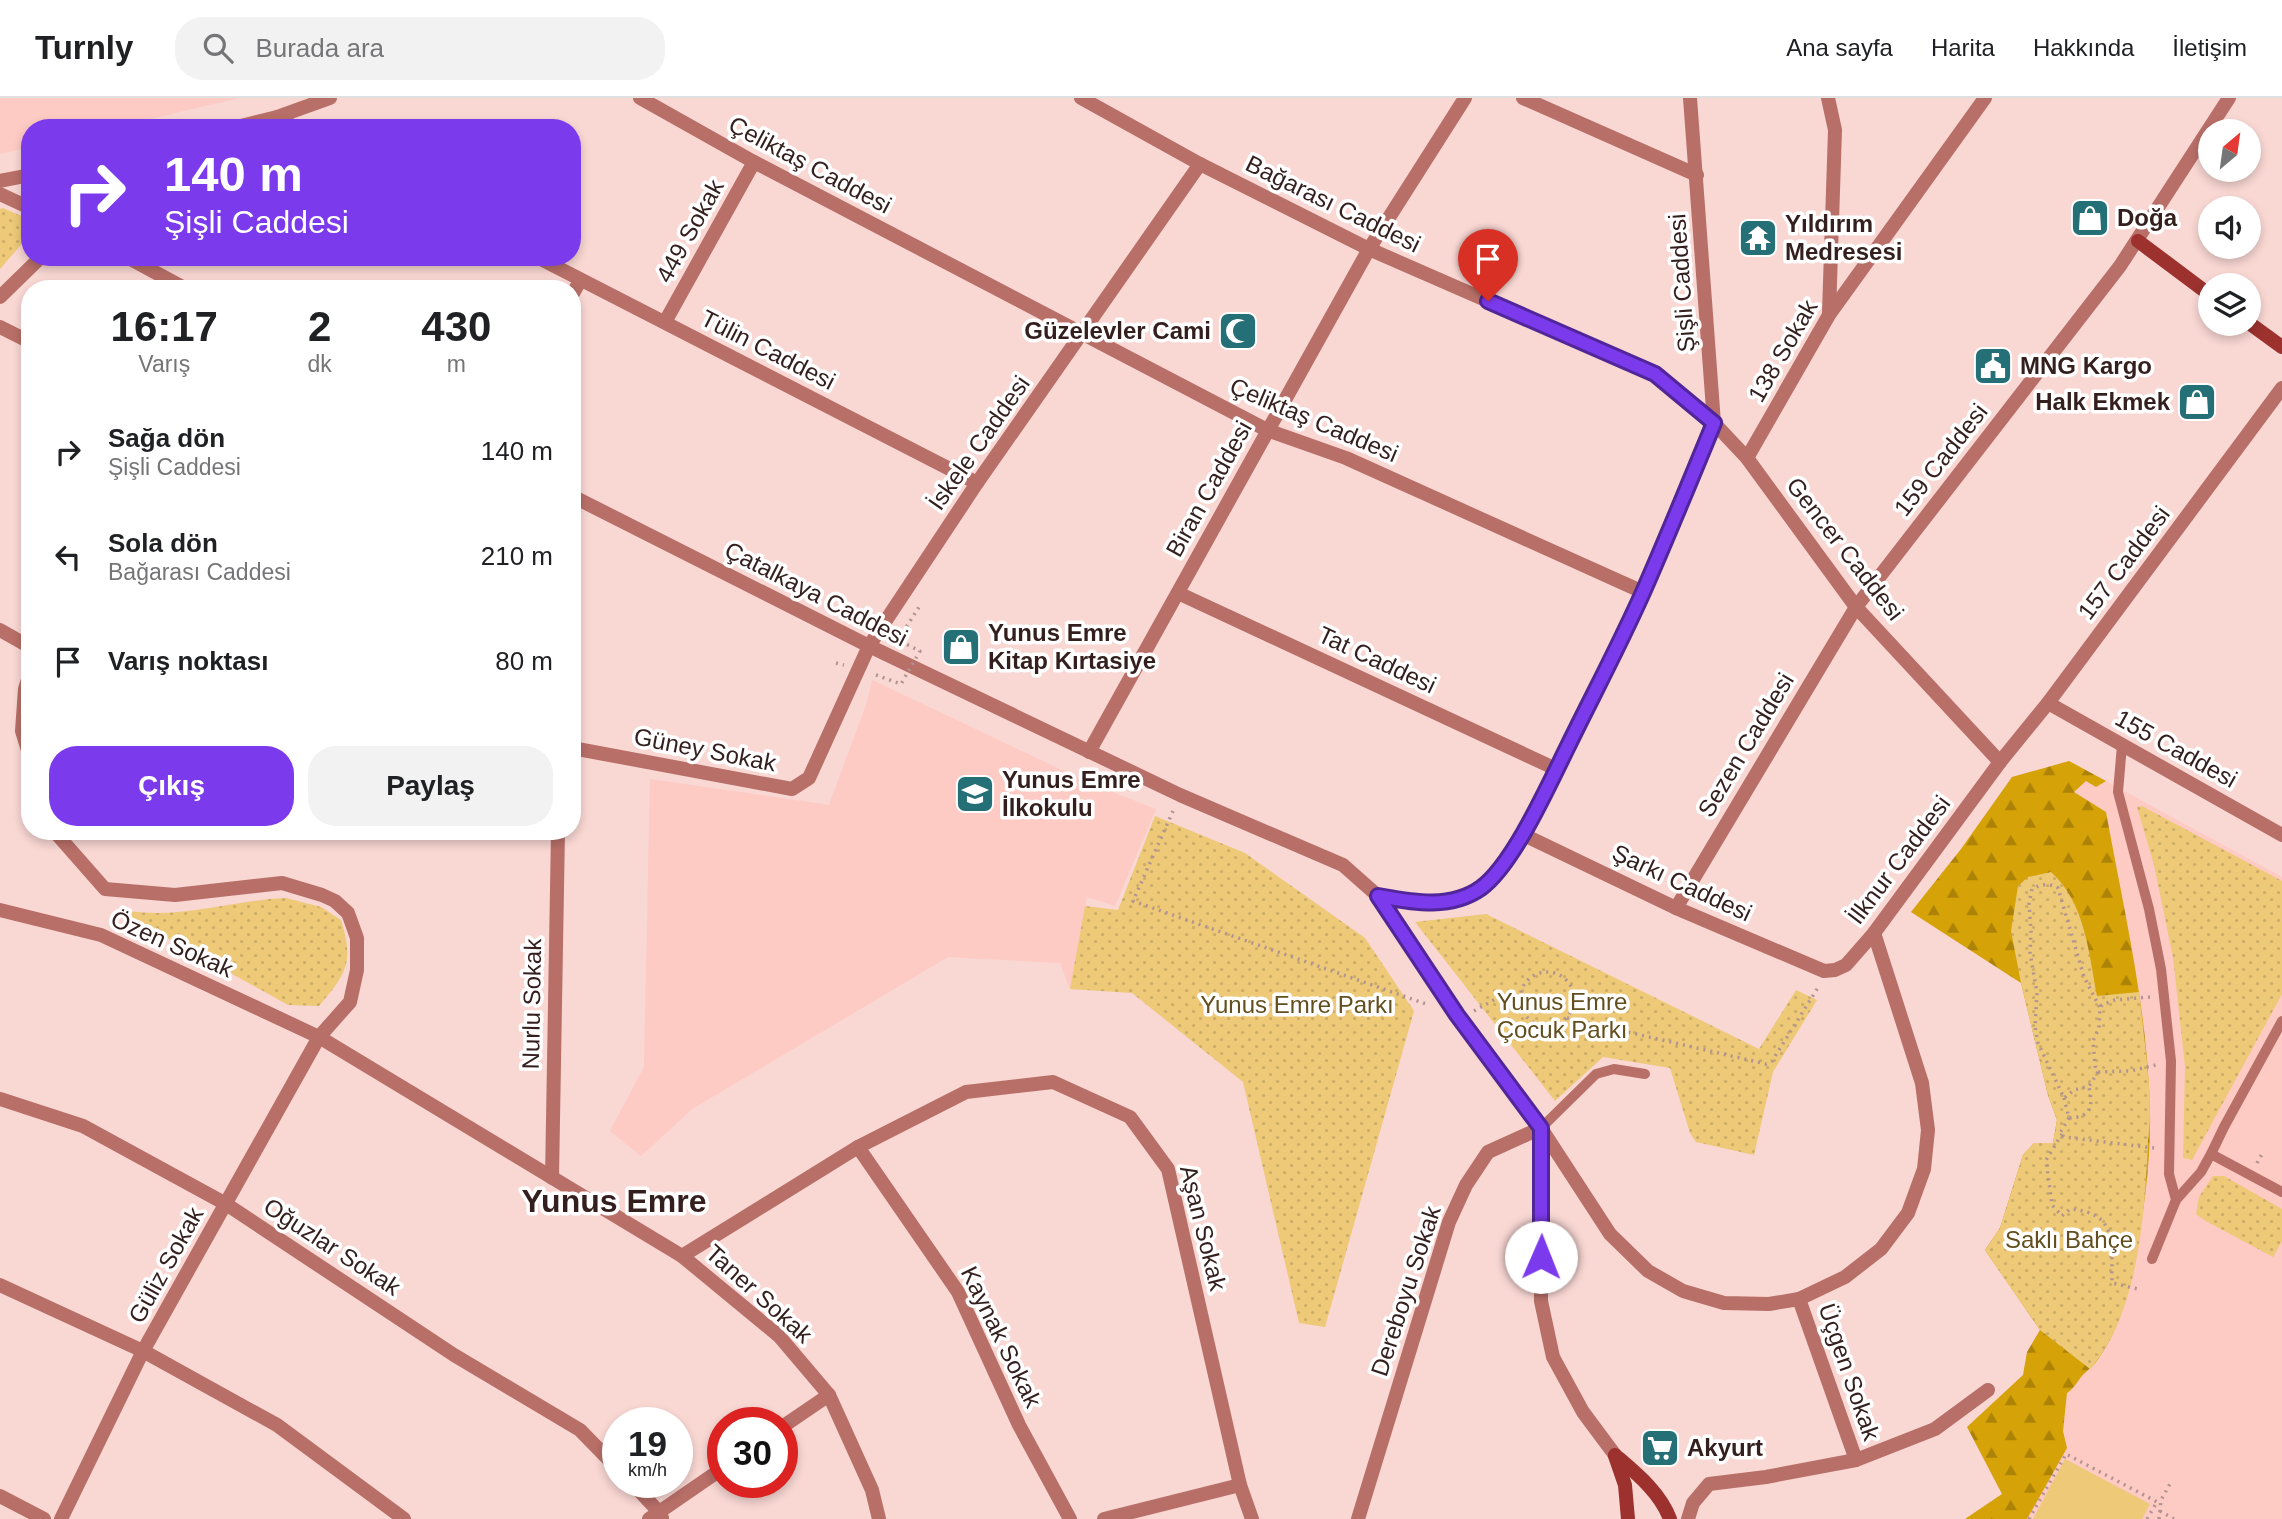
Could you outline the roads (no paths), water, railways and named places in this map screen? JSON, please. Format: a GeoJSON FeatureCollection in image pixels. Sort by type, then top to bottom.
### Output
{"type":"FeatureCollection","features":[{"type":"Feature","properties":{"kind":"main road"},"geometry":{"type":"LineString","coordinates":[[2137,241],[2198,286]]}},
{"type":"Feature","properties":{"kind":"main road"},"geometry":{"type":"LineString","coordinates":[[2261,332],[2282,347]]}},
{"type":"Feature","properties":{"kind":"main road"},"geometry":{"type":"LineString","coordinates":[[1615,1455],[1625,1485],[1628,1519]]}},
{"type":"Feature","properties":{"kind":"main road"},"geometry":{"type":"LineString","coordinates":[[1615,1455],[1646,1483],[1667,1510],[1670,1519]]}},
{"type":"Feature","properties":{"kind":"street"},"geometry":{"type":"LineString","coordinates":[[268,119],[330,98]]}},
{"type":"Feature","properties":{"kind":"street","name":"Çeliktaş Caddesi"},"geometry":{"type":"LineString","coordinates":[[640,98],[754,162],[1267,430],[1346,458],[1643,592]]}},
{"type":"Feature","properties":{"kind":"street","name":"Bağarası Caddesi"},"geometry":{"type":"LineString","coordinates":[[1081,98],[1200,164],[1369,249],[1655,374],[1714,423]]}},
{"type":"Feature","properties":{"kind":"street","name":"Biran Caddesi"},"geometry":{"type":"LineString","coordinates":[[1090,752],[1369,249],[1465,98]]}},
{"type":"Feature","properties":{"kind":"street"},"geometry":{"type":"LineString","coordinates":[[1523,98],[1697,175]]}},
{"type":"Feature","properties":{"kind":"street","name":"Şişli Caddesi"},"geometry":{"type":"LineString","coordinates":[[1378,896],[1420,903],[1463,899],[1497,874],[1522,834],[1556,769],[1643,592],[1714,423],[1690,98]]}},
{"type":"Feature","properties":{"kind":"street"},"geometry":{"type":"LineString","coordinates":[[1828,98],[1835,131],[1829,315]]}},
{"type":"Feature","properties":{"kind":"street","name":"138 Sokak"},"geometry":{"type":"LineString","coordinates":[[1747,458],[1829,315],[1985,98]]}},
{"type":"Feature","properties":{"kind":"street","name":"159 Caddesi"},"geometry":{"type":"LineString","coordinates":[[1856,607],[2137,241],[2229,98]]}},
{"type":"Feature","properties":{"kind":"street"},"geometry":{"type":"LineString","coordinates":[[276,117],[280,119]]}},
{"type":"Feature","properties":{"kind":"street","name":"449 Sokak"},"geometry":{"type":"LineString","coordinates":[[665,322],[754,162]]}},
{"type":"Feature","properties":{"kind":"street","name":"İskele Caddesi"},"geometry":{"type":"LineString","coordinates":[[869,646],[977,483],[1084,334],[1200,164]]}},
{"type":"Feature","properties":{"kind":"street"},"geometry":{"type":"LineString","coordinates":[[0,181],[21,178]]}},
{"type":"Feature","properties":{"kind":"street"},"geometry":{"type":"LineString","coordinates":[[0,194],[21,204]]}},
{"type":"Feature","properties":{"kind":"street"},"geometry":{"type":"LineString","coordinates":[[0,297],[32,266]]}},
{"type":"Feature","properties":{"kind":"street"},"geometry":{"type":"LineString","coordinates":[[144,266],[169,280]]}},
{"type":"Feature","properties":{"kind":"street","name":"Tülin Caddesi"},"geometry":{"type":"LineString","coordinates":[[553,266],[578,280]]}},
{"type":"Feature","properties":{"kind":"street","name":"Tülin Caddesi"},"geometry":{"type":"LineString","coordinates":[[581,281],[977,483]]}},
{"type":"Feature","properties":{"kind":"street"},"geometry":{"type":"LineString","coordinates":[[0,327],[21,338]]}},
{"type":"Feature","properties":{"kind":"street","name":"157 Caddesi"},"geometry":{"type":"LineString","coordinates":[[2000,762],[2048,704],[2282,388]]}},
{"type":"Feature","properties":{"kind":"street","name":"Gencer Caddesi"},"geometry":{"type":"LineString","coordinates":[[1714,423],[1747,458],[1856,607],[2000,762]]}},
{"type":"Feature","properties":{"kind":"street","name":"Çatalkaya Caddesi"},"geometry":{"type":"LineString","coordinates":[[581,501],[869,646],[1090,752],[1180,795],[1343,865],[1378,896],[1459,1017],[1541,1128]]}},
{"type":"Feature","properties":{"kind":"street","name":"Tat Caddesi"},"geometry":{"type":"LineString","coordinates":[[1178,593],[1556,769]]}},
{"type":"Feature","properties":{"kind":"street","name":"Sezen Caddesi"},"geometry":{"type":"LineString","coordinates":[[1676,908],[1856,607]]}},
{"type":"Feature","properties":{"kind":"street"},"geometry":{"type":"LineString","coordinates":[[0,630],[21,642]]}},
{"type":"Feature","properties":{"kind":"street","name":"Güney Sokak"},"geometry":{"type":"LineString","coordinates":[[581,750],[792,789],[809,778],[869,646]]}},
{"type":"Feature","properties":{"kind":"street","name":"155 Caddesi"},"geometry":{"type":"LineString","coordinates":[[2048,704],[2282,835]]}},
{"type":"Feature","properties":{"kind":"street","name":"İlknur Caddesi"},"geometry":{"type":"LineString","coordinates":[[1826,971],[1846,965],[1874,933],[2000,762]]}},
{"type":"Feature","properties":{"kind":"street","name":"Şarkı Caddesi"},"geometry":{"type":"LineString","coordinates":[[1522,834],[1676,908],[1826,971]]}},
{"type":"Feature","properties":{"kind":"street","name":"Güliz Sokak"},"geometry":{"type":"LineString","coordinates":[[61,1519],[144,1351],[319,1037],[350,1002],[356,970],[357,938],[348,912],[335,901],[282,883],[175,895],[105,889],[62,840]]}},
{"type":"Feature","properties":{"kind":"street","name":"Nurlu Sokak"},"geometry":{"type":"LineString","coordinates":[[552,1178],[558,840]]}},
{"type":"Feature","properties":{"kind":"street","name":"Özen Sokak"},"geometry":{"type":"LineString","coordinates":[[0,910],[101,935],[319,1037]]}},
{"type":"Feature","properties":{"kind":"street"},"geometry":{"type":"LineString","coordinates":[[1541,1128],[1610,1234],[1647,1271],[1683,1291],[1724,1303],[1769,1304],[1799,1299],[1845,1277],[1881,1248],[1908,1213],[1924,1170],[1928,1130],[1922,1083],[1874,933]]}},
{"type":"Feature","properties":{"kind":"street","name":"Taner Sokak"},"geometry":{"type":"LineString","coordinates":[[319,1037],[682,1256],[779,1336],[829,1395],[872,1490],[879,1519]]}},
{"type":"Feature","properties":{"kind":"street","name":"Aşan Sokak"},"geometry":{"type":"LineString","coordinates":[[682,1256],[858,1147],[966,1093],[1053,1082],[1130,1117],[1168,1169],[1240,1485],[1252,1519]]}},
{"type":"Feature","properties":{"kind":"street","name":"Oğuzlar Sokak"},"geometry":{"type":"LineString","coordinates":[[0,1099],[83,1126],[226,1204],[454,1355],[580,1430],[602,1453]]}},
{"type":"Feature","properties":{"kind":"street"},"geometry":{"type":"LineString","coordinates":[[1541,1128],[1541,1301],[1553,1357],[1583,1412],[1615,1455]]}},
{"type":"Feature","properties":{"kind":"street","name":"Dereboyu Sokak"},"geometry":{"type":"LineString","coordinates":[[1358,1519],[1448,1222],[1466,1185],[1488,1152],[1541,1128]]}},
{"type":"Feature","properties":{"kind":"street","name":"Kaynak Sokak"},"geometry":{"type":"LineString","coordinates":[[858,1147],[958,1292],[1019,1425],[1070,1519]]}},
{"type":"Feature","properties":{"kind":"street"},"geometry":{"type":"LineString","coordinates":[[0,1285],[144,1351],[277,1425],[404,1519]]}},
{"type":"Feature","properties":{"kind":"street","name":"Üçgen Sokak"},"geometry":{"type":"LineString","coordinates":[[1799,1299],[1856,1460]]}},
{"type":"Feature","properties":{"kind":"street"},"geometry":{"type":"LineString","coordinates":[[1688,1519],[1693,1503],[1709,1484],[1766,1477],[1856,1460],[1935,1429],[1988,1390]]}},
{"type":"Feature","properties":{"kind":"street"},"geometry":{"type":"LineString","coordinates":[[798,1416],[829,1395]]}},
{"type":"Feature","properties":{"kind":"street"},"geometry":{"type":"LineString","coordinates":[[643,1498],[657,1517],[707,1480]]}},
{"type":"Feature","properties":{"kind":"street"},"geometry":{"type":"LineString","coordinates":[[1104,1519],[1240,1485]]}},
{"type":"Feature","properties":{"kind":"street"},"geometry":{"type":"LineString","coordinates":[[0,1496],[44,1519]]}},
{"type":"Feature","properties":{"kind":"lane"},"geometry":{"type":"LineString","coordinates":[[2122,745],[2118,792],[2149,909],[2161,969],[2171,1061],[2169,1174],[2176,1200]]}},
{"type":"Feature","properties":{"kind":"lane"},"geometry":{"type":"LineString","coordinates":[[2152,1259],[2176,1200],[2201,1172],[2282,1021]]}},
{"type":"Feature","properties":{"kind":"lane"},"geometry":{"type":"LineString","coordinates":[[1541,1128],[1596,1074],[1614,1069],[1645,1074]]}},
{"type":"Feature","properties":{"kind":"lane"},"geometry":{"type":"LineString","coordinates":[[2211,1154],[2282,1192]]}},
{"type":"Feature","properties":{"kind":"place","name":"Doğa"},"geometry":{"type":"Point","coordinates":[2090,218]}},
{"type":"Feature","properties":{"kind":"place","name":"Yıldırım Medresesi"},"geometry":{"type":"Point","coordinates":[1758,238]}},
{"type":"Feature","properties":{"kind":"place","name":"Güzelevler Cami"},"geometry":{"type":"Point","coordinates":[1238,331]}},
{"type":"Feature","properties":{"kind":"place","name":"MNG Kargo"},"geometry":{"type":"Point","coordinates":[1993,366]}},
{"type":"Feature","properties":{"kind":"place","name":"Halk Ekmek"},"geometry":{"type":"Point","coordinates":[2197,402]}},
{"type":"Feature","properties":{"kind":"place","name":"Yunus Emre Kitap Kırtasiye"},"geometry":{"type":"Point","coordinates":[961,647]}},
{"type":"Feature","properties":{"kind":"place","name":"Yunus Emre İlkokulu"},"geometry":{"type":"Point","coordinates":[975,794]}},
{"type":"Feature","properties":{"kind":"place","name":"Akyurt"},"geometry":{"type":"Point","coordinates":[1660,1448]}},
{"type":"Feature","properties":{"kind":"district","name":"Yunus Emre"},"geometry":{"type":"Point","coordinates":[614,1201]}},
{"type":"Feature","properties":{"kind":"park label","name":"Yunus Emre Parkı"},"geometry":{"type":"Point","coordinates":[1297,1005]}},
{"type":"Feature","properties":{"kind":"park label","name":"Yunus Emre Çocuk Parkı"},"geometry":{"type":"Point","coordinates":[1562,1016]}},
{"type":"Feature","properties":{"kind":"park label","name":"Saklı Bahçe"},"geometry":{"type":"Point","coordinates":[2069,1240]}}]}
